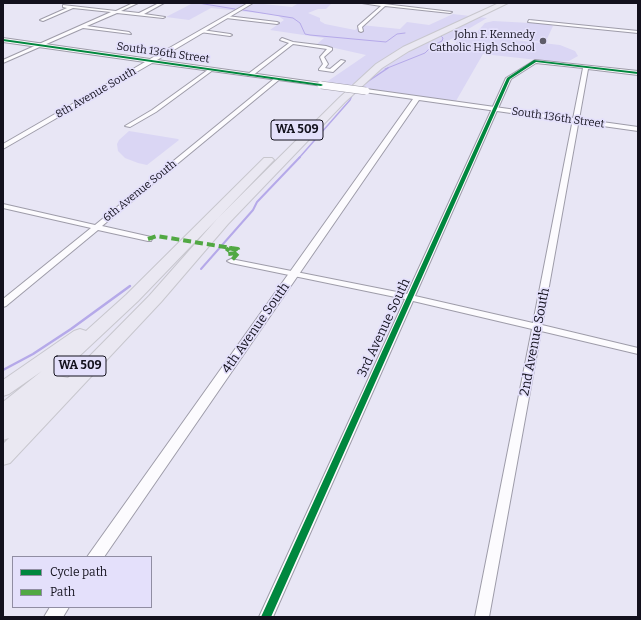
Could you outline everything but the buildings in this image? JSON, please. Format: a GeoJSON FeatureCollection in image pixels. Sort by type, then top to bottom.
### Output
{"type":"FeatureCollection","features":[{"type":"Feature","properties":{"kind":"highway","name":"WA 509"},"geometry":{"type":"LineString","coordinates":[[3,413],[44,379],[132,298],[333,94],[371,63],[397,46],[493,3]]}},
{"type":"Feature","properties":{"kind":"highway","name":"WA 509"},"geometry":{"type":"LineString","coordinates":[[3,432],[59,385],[155,299],[229,216],[342,100],[379,66],[406,49],[505,3]]}},
{"type":"Feature","properties":{"kind":"highway"},"geometry":{"type":"LineString","coordinates":[[3,389],[132,298]]}},
{"type":"Feature","properties":{"kind":"highway"},"geometry":{"type":"LineString","coordinates":[[3,456],[155,299]]}},
{"type":"Feature","properties":{"kind":"street"},"geometry":{"type":"LineString","coordinates":[[3,62],[136,3]]}},
{"type":"Feature","properties":{"kind":"street"},"geometry":{"type":"LineString","coordinates":[[140,14],[162,3]]}},
{"type":"Feature","properties":{"kind":"street","name":"8th Avenue South"},"geometry":{"type":"LineString","coordinates":[[3,147],[251,3]]}},
{"type":"Feature","properties":{"kind":"street"},"geometry":{"type":"LineString","coordinates":[[364,3],[450,12]]}},
{"type":"Feature","properties":{"kind":"street"},"geometry":{"type":"LineString","coordinates":[[418,9],[424,3]]}},
{"type":"Feature","properties":{"kind":"street"},"geometry":{"type":"LineString","coordinates":[[361,31],[360,27],[384,5]]}},
{"type":"Feature","properties":{"kind":"street"},"geometry":{"type":"LineString","coordinates":[[64,6],[163,17]]}},
{"type":"Feature","properties":{"kind":"street"},"geometry":{"type":"LineString","coordinates":[[42,20],[73,7]]}},
{"type":"Feature","properties":{"kind":"street"},"geometry":{"type":"LineString","coordinates":[[227,17],[276,23]]}},
{"type":"Feature","properties":{"kind":"street"},"geometry":{"type":"LineString","coordinates":[[529,21],[638,32]]}},
{"type":"Feature","properties":{"kind":"street"},"geometry":{"type":"LineString","coordinates":[[82,27],[129,33]]}},
{"type":"Feature","properties":{"kind":"street"},"geometry":{"type":"LineString","coordinates":[[202,32],[230,35]]}},
{"type":"Feature","properties":{"kind":"street"},"geometry":{"type":"LineString","coordinates":[[282,39],[292,43],[326,47],[330,49],[322,57],[326,64],[320,69],[330,71],[343,61]]}},
{"type":"Feature","properties":{"kind":"street","name":"South 136th Street"},"geometry":{"type":"LineString","coordinates":[[3,40],[638,130]]}},
{"type":"Feature","properties":{"kind":"street"},"geometry":{"type":"LineString","coordinates":[[250,75],[292,43]]}},
{"type":"Feature","properties":{"kind":"street"},"geometry":{"type":"LineString","coordinates":[[264,56],[273,58]]}},
{"type":"Feature","properties":{"kind":"street","name":"3rd Avenue South"},"geometry":{"type":"LineString","coordinates":[[266,617],[509,78],[535,61],[586,67]]}},
{"type":"Feature","properties":{"kind":"street"},"geometry":{"type":"LineString","coordinates":[[586,67],[638,73]]}},
{"type":"Feature","properties":{"kind":"street","name":"2nd Avenue South"},"geometry":{"type":"LineString","coordinates":[[482,617],[586,67]]}},
{"type":"Feature","properties":{"kind":"street"},"geometry":{"type":"LineString","coordinates":[[128,126],[154,111],[210,70]]}},
{"type":"Feature","properties":{"kind":"street","name":"6th Avenue South"},"geometry":{"type":"LineString","coordinates":[[3,304],[277,79]]}},
{"type":"Feature","properties":{"kind":"street","name":"4th Avenue South"},"geometry":{"type":"LineString","coordinates":[[97,556],[417,98]]}},
{"type":"Feature","properties":{"kind":"street"},"geometry":{"type":"LineString","coordinates":[[3,212],[6,207],[148,239]]}},
{"type":"Feature","properties":{"kind":"street"},"geometry":{"type":"LineString","coordinates":[[230,261],[411,298],[638,351]]}},
{"type":"Feature","properties":{"kind":"street"},"geometry":{"type":"LineString","coordinates":[[53,617],[59,608]]}},
{"type":"Feature","properties":{"kind":"shaded area"},"geometry":{"type":"Polygon","coordinates":[[[193,3],[254,3],[292,7],[297,4],[332,3],[326,9],[318,9],[308,13],[320,18],[320,21],[325,24],[355,30],[361,25],[400,29],[407,22],[429,25],[453,14],[487,18],[436,48],[470,52],[457,46],[456,42],[462,38],[480,36],[560,45],[575,51],[578,56],[569,61],[556,62],[483,54],[456,101],[325,83],[366,55],[317,44],[324,38],[270,30],[284,20],[277,15],[211,8],[189,20],[166,17],[193,3]]]}},
{"type":"Feature","properties":{"kind":"shaded area"},"geometry":{"type":"Polygon","coordinates":[[[493,21],[549,24],[553,26],[546,41],[543,42],[475,34],[485,23],[493,21]]]}},
{"type":"Feature","properties":{"kind":"shaded area"},"geometry":{"type":"Polygon","coordinates":[[[129,131],[179,140],[147,165],[125,158],[118,151],[117,144],[119,140],[129,131]]]}},
{"type":"Feature","properties":{"kind":"waterway"},"geometry":{"type":"LineString","coordinates":[[198,3],[235,9]]}},
{"type":"Feature","properties":{"kind":"waterway"},"geometry":{"type":"LineString","coordinates":[[243,10],[293,18],[300,23],[305,34],[310,35],[386,42],[397,34],[405,33]]}},
{"type":"Feature","properties":{"kind":"waterway"},"geometry":{"type":"LineString","coordinates":[[385,69],[425,53],[432,46],[442,41],[443,38],[441,36]]}},
{"type":"Feature","properties":{"kind":"waterway"},"geometry":{"type":"LineString","coordinates":[[364,84],[388,68]]}},
{"type":"Feature","properties":{"kind":"waterway"},"geometry":{"type":"LineString","coordinates":[[299,158],[350,100],[353,93]]}},
{"type":"Feature","properties":{"kind":"waterway"},"geometry":{"type":"LineString","coordinates":[[201,269],[253,210],[257,202],[300,157]]}},
{"type":"Feature","properties":{"kind":"waterway"},"geometry":{"type":"LineString","coordinates":[[3,370],[33,354],[71,329],[130,286]]}},
{"type":"Feature","properties":{"kind":"marked path"},"geometry":{"type":"LineString","coordinates":[[148,239],[157,236],[229,247],[237,250],[237,253],[228,254],[226,252],[229,248],[233,247],[238,249],[239,252],[231,261]]}},
{"type":"Feature","properties":{"kind":"cycle path"},"geometry":{"type":"LineString","coordinates":[[3,40],[321,85]]}},
{"type":"Feature","properties":{"kind":"cycle path"},"geometry":{"type":"LineString","coordinates":[[266,617],[509,78],[535,61],[638,73]]}},
{"type":"Feature","properties":{"kind":"place","name":"John F. Kennedy Catholic High School"},"geometry":{"type":"Point","coordinates":[543,41]}}]}
